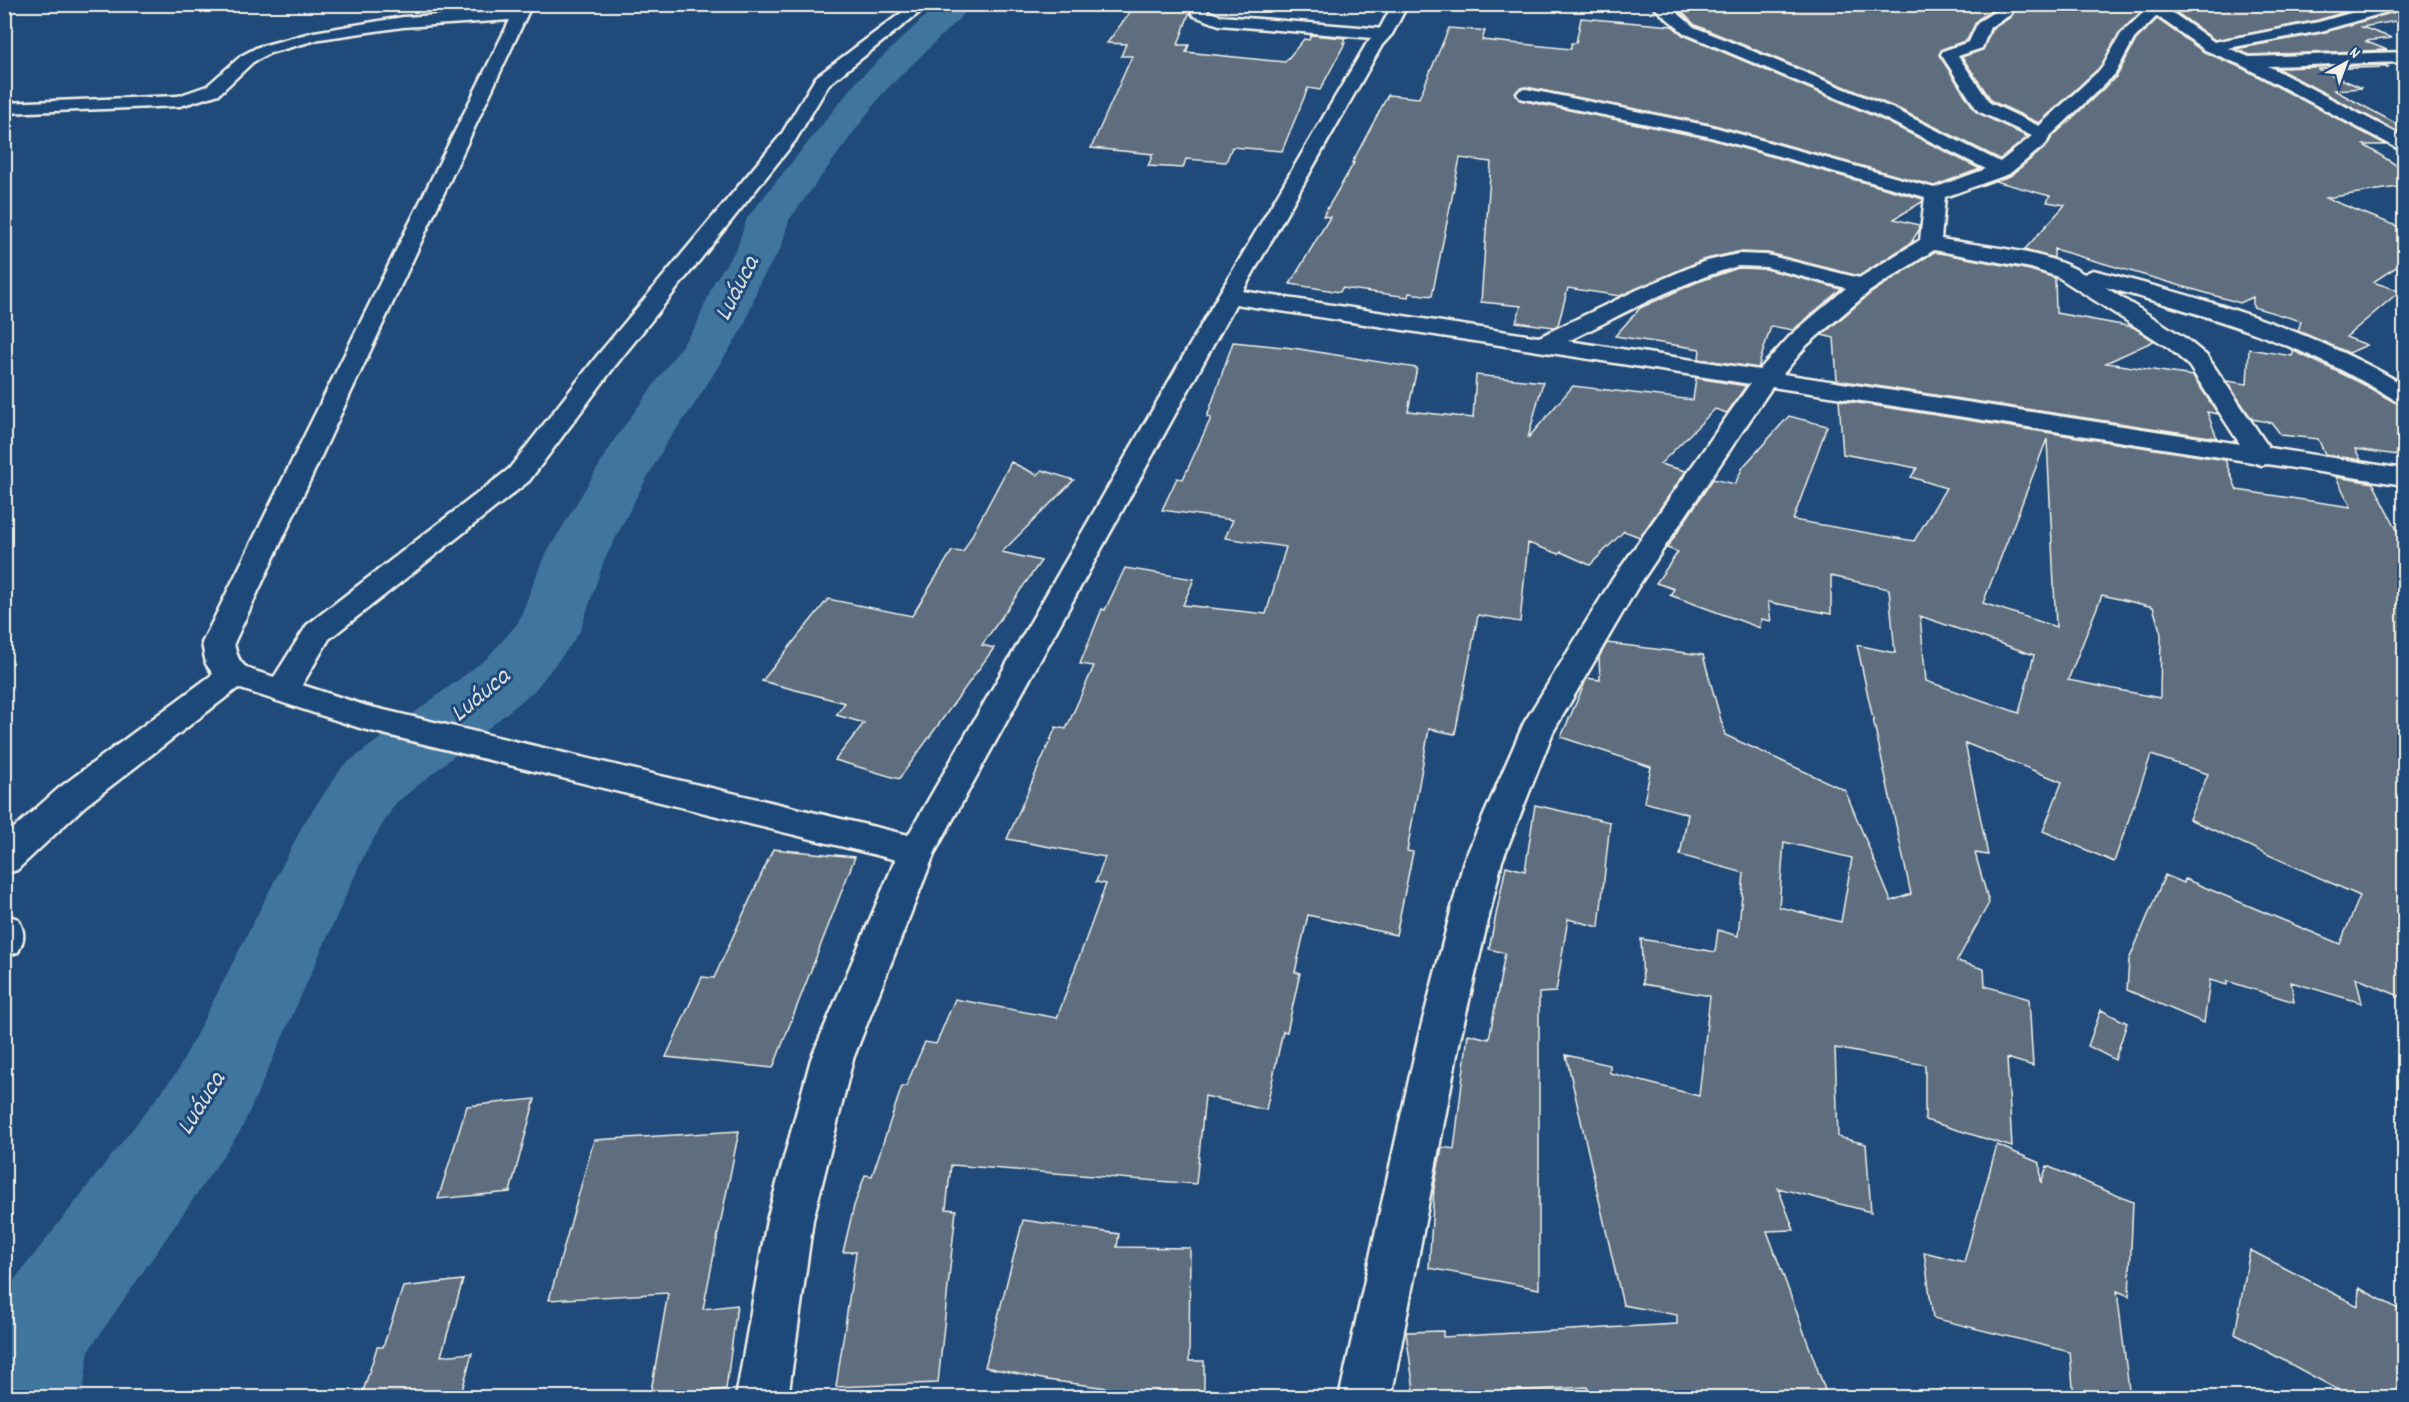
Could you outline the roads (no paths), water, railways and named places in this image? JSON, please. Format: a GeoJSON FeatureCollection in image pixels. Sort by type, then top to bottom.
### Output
{"type":"FeatureCollection","features":[{"type":"Feature","properties":{"kind":"street"},"geometry":{"type":"LineString","coordinates":[[282,691],[318,632],[519,475],[606,362],[789,136],[822,81],[923,4]]}},
{"type":"Feature","properties":{"kind":"street"},"geometry":{"type":"LineString","coordinates":[[1203,4],[1199,13],[1219,20],[1384,34]]}},
{"type":"Feature","properties":{"kind":"street"},"geometry":{"type":"LineString","coordinates":[[762,1398],[790,1220],[832,1059],[917,851],[1229,296],[1375,43],[1384,34],[1401,4]]}},
{"type":"Feature","properties":{"kind":"street"},"geometry":{"type":"LineString","coordinates":[[1658,4],[1689,30],[1890,114],[2002,170]]}},
{"type":"Feature","properties":{"kind":"street"},"geometry":{"type":"LineString","coordinates":[[2009,4],[2005,12],[1983,25],[1976,45],[1949,54],[1984,107],[2041,134]]}},
{"type":"Feature","properties":{"kind":"street"},"geometry":{"type":"LineString","coordinates":[[2211,46],[2321,26],[2400,4]]}},
{"type":"Feature","properties":{"kind":"street"},"geometry":{"type":"LineString","coordinates":[[1526,94],[1710,131],[1935,195],[2002,170],[2040,140],[2041,134],[2109,71],[2127,37],[2152,7],[2211,46],[2247,62],[2404,144]]}},
{"type":"Feature","properties":{"kind":"street"},"geometry":{"type":"LineString","coordinates":[[523,10],[428,203],[218,643],[222,664],[232,675],[363,717],[917,851]]}},
{"type":"Feature","properties":{"kind":"street"},"geometry":{"type":"LineString","coordinates":[[4,108],[180,101],[213,90],[247,59],[264,50],[319,34],[403,22],[523,10]]}},
{"type":"Feature","properties":{"kind":"street"},"geometry":{"type":"LineString","coordinates":[[2247,62],[2404,57]]}},
{"type":"Feature","properties":{"kind":"street"},"geometry":{"type":"LineString","coordinates":[[1930,243],[1935,195]]}},
{"type":"Feature","properties":{"kind":"street"},"geometry":{"type":"LineString","coordinates":[[1365,1398],[1439,1039],[1484,861],[1536,732],[1623,587],[1765,379],[1799,340],[1862,286],[1930,243],[2052,266],[2159,295],[2294,340],[2361,369],[2404,395]]}},
{"type":"Feature","properties":{"kind":"street"},"geometry":{"type":"LineString","coordinates":[[1543,344],[1645,295],[1711,267],[1738,260],[1767,261],[1862,286]]}},
{"type":"Feature","properties":{"kind":"street"},"geometry":{"type":"LineString","coordinates":[[2052,266],[2066,272],[2177,343],[2198,361],[2262,457]]}},
{"type":"Feature","properties":{"kind":"street"},"geometry":{"type":"LineString","coordinates":[[1229,296],[2262,457],[2404,477]]}},
{"type":"Feature","properties":{"kind":"street"},"geometry":{"type":"LineString","coordinates":[[4,860],[72,797],[232,675]]}},
{"type":"Feature","properties":{"kind":"street"},"geometry":{"type":"LineString","coordinates":[[4,930],[4,941]]}},
{"type":"Feature","properties":{"kind":"waterway","name":"Luáuca"},"geometry":{"type":"LineString","coordinates":[[28,1398],[40,1331],[209,1101],[331,844],[369,785],[510,675],[547,631],[573,561],[642,439],[668,405],[720,326],[737,282],[759,248],[768,218],[870,87],[945,14],[959,4]]}}]}
